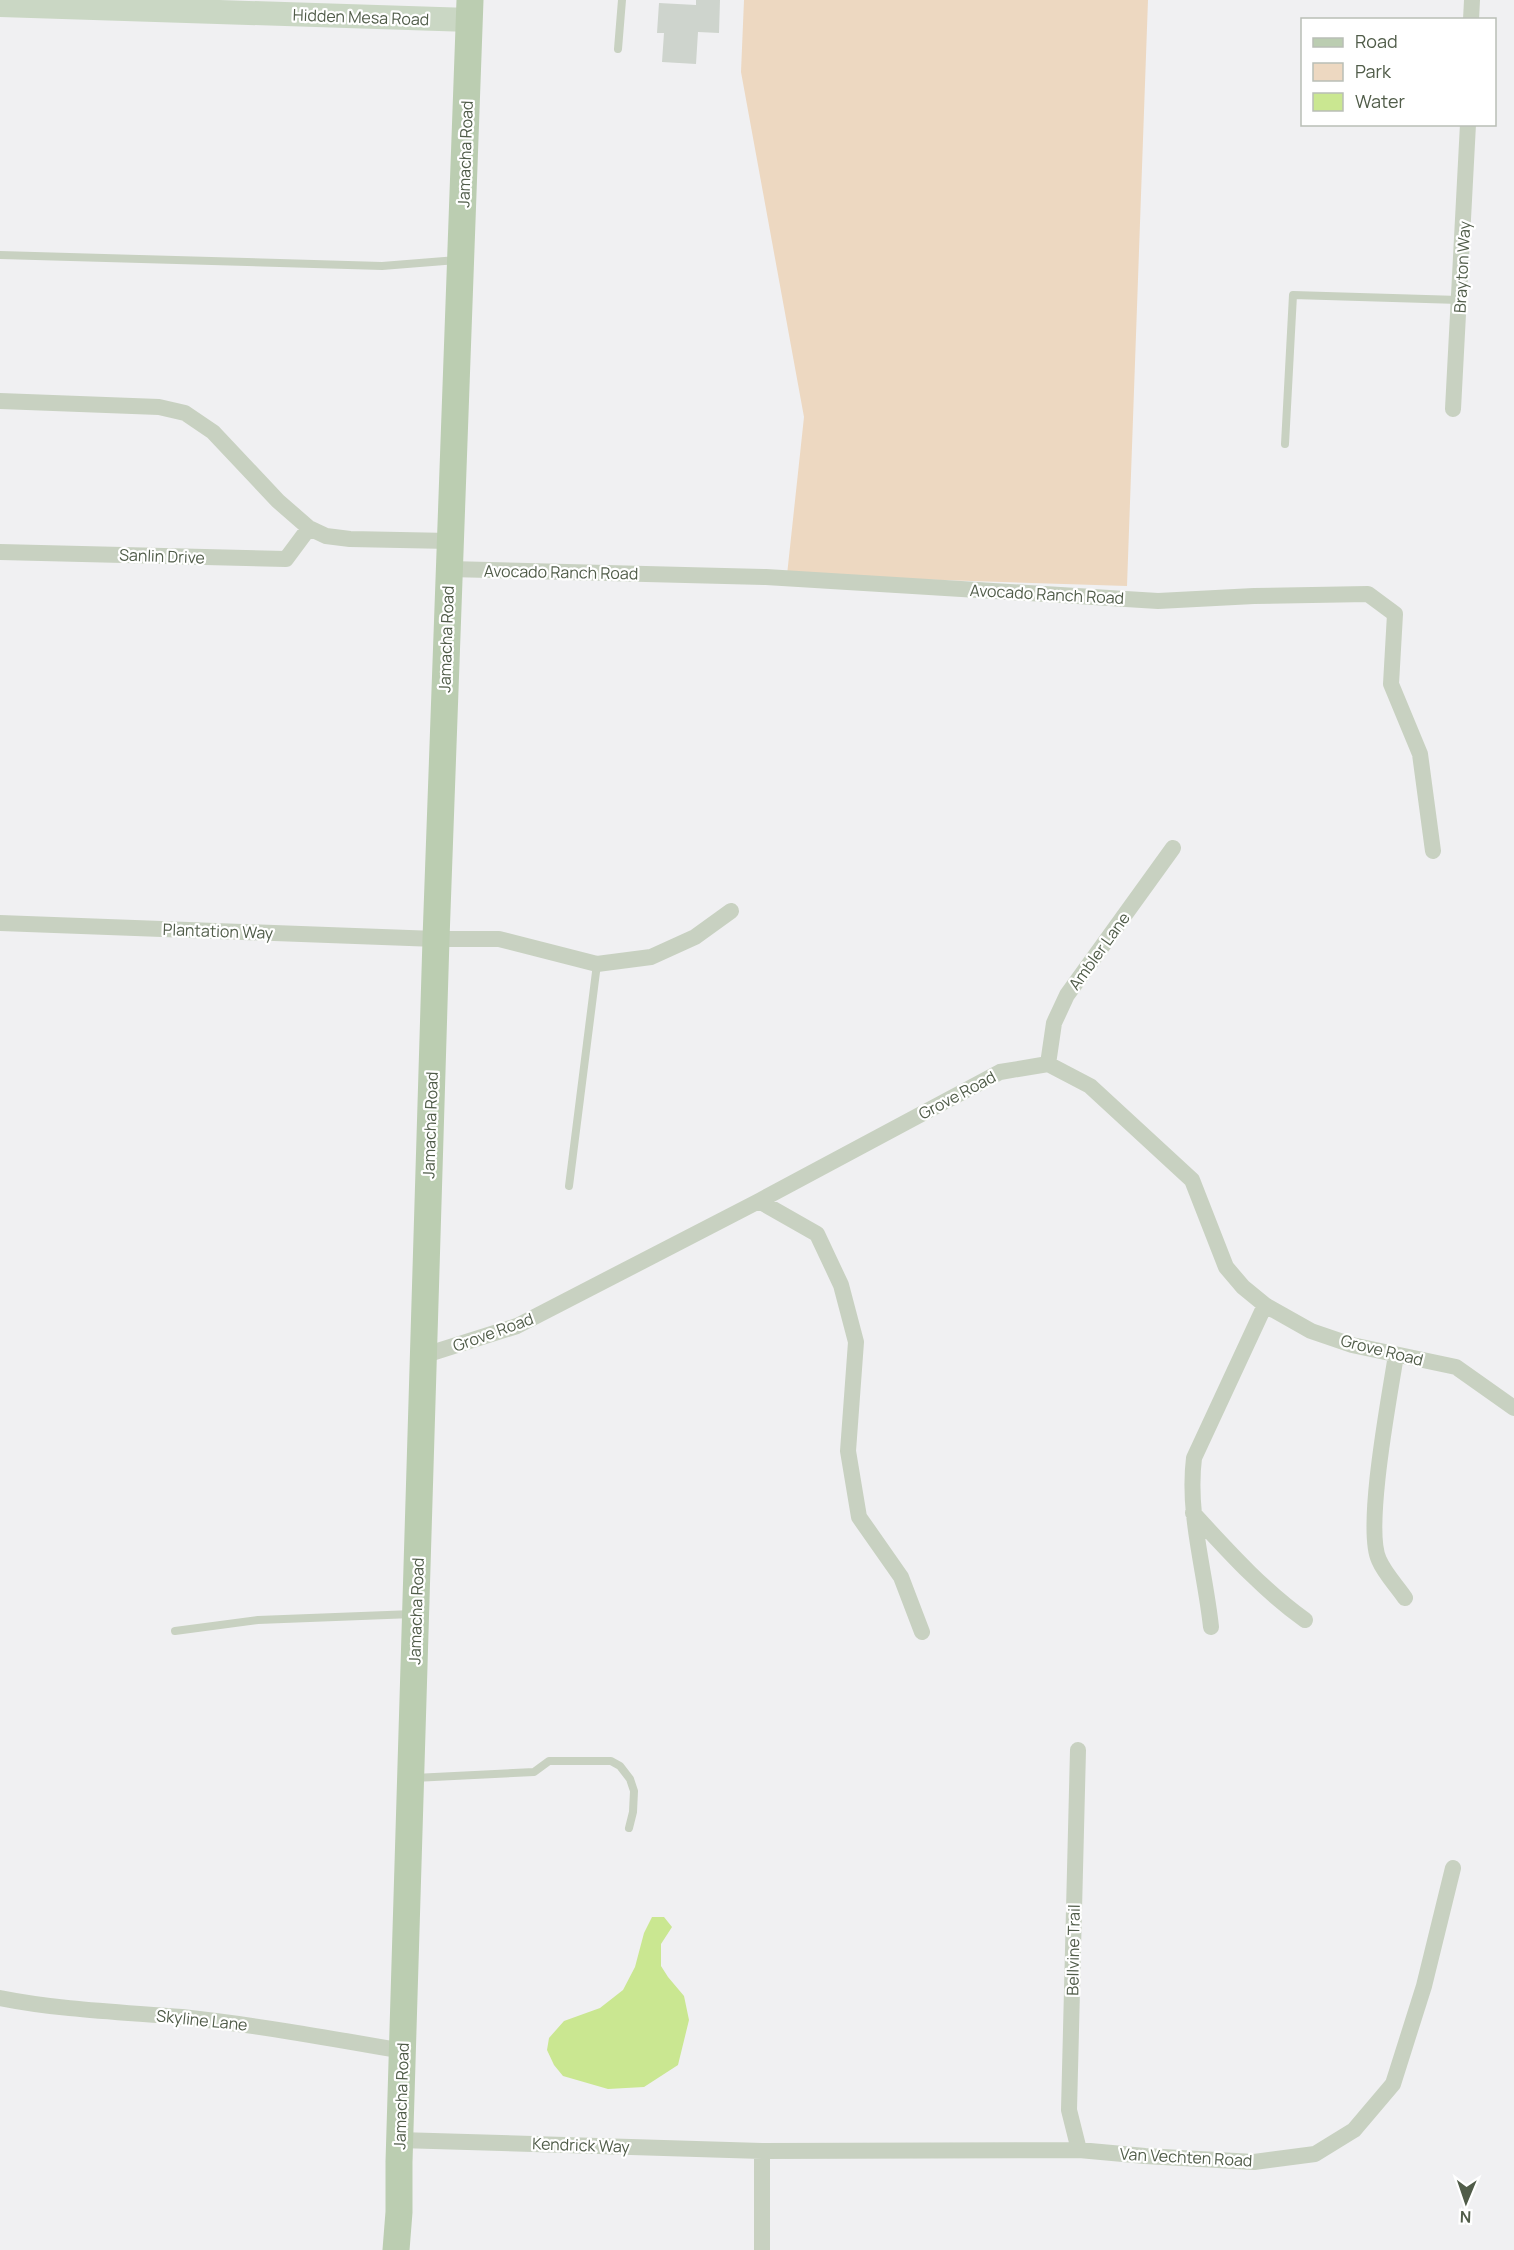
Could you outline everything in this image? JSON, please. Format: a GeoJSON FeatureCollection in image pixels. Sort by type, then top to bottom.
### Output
{"type":"FeatureCollection","features":[{"type":"Feature","properties":{"kind":"main road","name":"Jamacha Road"},"geometry":{"type":"LineString","coordinates":[[396,2250],[420,1501],[422,1356],[470,10]]}},
{"type":"Feature","properties":{"kind":"street"},"geometry":{"type":"LineString","coordinates":[[1471,18],[1472,0]]}},
{"type":"Feature","properties":{"kind":"street","name":"Hidden Mesa Road"},"geometry":{"type":"LineString","coordinates":[[0,5],[470,10]]}},
{"type":"Feature","properties":{"kind":"street","name":"Brayton Way"},"geometry":{"type":"LineString","coordinates":[[1453,409],[1468,126]]}},
{"type":"Feature","properties":{"kind":"street"},"geometry":{"type":"LineString","coordinates":[[0,401],[159,407],[184,413],[213,432],[278,501],[309,528],[326,536],[350,539],[450,541]]}},
{"type":"Feature","properties":{"kind":"street","name":"Sanlin Drive"},"geometry":{"type":"LineString","coordinates":[[0,552],[286,559],[309,528]]}},
{"type":"Feature","properties":{"kind":"street","name":"Avocado Ranch Road"},"geometry":{"type":"LineString","coordinates":[[449,569],[766,577],[1158,601],[1368,594],[1395,614],[1391,684],[1420,754],[1434,851]]}},
{"type":"Feature","properties":{"kind":"street","name":"Ambler Lane"},"geometry":{"type":"LineString","coordinates":[[1048,1064],[1054,1023],[1067,995],[1173,848]]}},
{"type":"Feature","properties":{"kind":"street"},"geometry":{"type":"LineString","coordinates":[[597,964],[651,957],[695,937],[731,911]]}},
{"type":"Feature","properties":{"kind":"street","name":"Plantation Way"},"geometry":{"type":"LineString","coordinates":[[2,925],[499,939],[597,964]]}},
{"type":"Feature","properties":{"kind":"street","name":"Grove Road"},"geometry":{"type":"LineString","coordinates":[[422,1356],[518,1326],[759,1202],[1000,1072],[1048,1064],[1090,1086],[1192,1180],[1226,1267],[1243,1287],[1265,1305],[1311,1331],[1352,1345],[1456,1367],[1514,1408]]}},
{"type":"Feature","properties":{"kind":"street"},"geometry":{"type":"LineString","coordinates":[[759,1202],[817,1234],[841,1285],[856,1342],[848,1450],[860,1517],[901,1577],[922,1632]]}},
{"type":"Feature","properties":{"kind":"street"},"geometry":{"type":"LineString","coordinates":[[1211,1627],[1193,1512],[1194,1458],[1265,1305]]}},
{"type":"Feature","properties":{"kind":"street"},"geometry":{"type":"LineString","coordinates":[[1396,1354],[1382,1444],[1374,1539],[1378,1560],[1405,1598]]}},
{"type":"Feature","properties":{"kind":"street"},"geometry":{"type":"LineString","coordinates":[[1193,1512],[1282,1604],[1305,1620]]}},
{"type":"Feature","properties":{"kind":"street","name":"Bellvine Trail"},"geometry":{"type":"LineString","coordinates":[[1078,1750],[1069,2110],[1079,2150]]}},
{"type":"Feature","properties":{"kind":"street","name":"Van Vechten Road"},"geometry":{"type":"LineString","coordinates":[[762,2151],[1079,2150],[1254,2162],[1315,2154],[1354,2130],[1393,2084],[1424,1986],[1453,1868]]}},
{"type":"Feature","properties":{"kind":"street","name":"Skyline Lane"},"geometry":{"type":"LineString","coordinates":[[0,1998],[89,2010],[272,2028],[403,2051]]}},
{"type":"Feature","properties":{"kind":"street","name":"Kendrick Way"},"geometry":{"type":"LineString","coordinates":[[399,2140],[762,2151]]}},
{"type":"Feature","properties":{"kind":"street"},"geometry":{"type":"LineString","coordinates":[[762,2151],[762,2250]]}},
{"type":"Feature","properties":{"kind":"lane"},"geometry":{"type":"LineString","coordinates":[[618,49],[622,0]]}},
{"type":"Feature","properties":{"kind":"lane"},"geometry":{"type":"LineString","coordinates":[[0,255],[382,266],[460,260]]}},
{"type":"Feature","properties":{"kind":"lane"},"geometry":{"type":"LineString","coordinates":[[1285,444],[1293,295],[1460,300]]}},
{"type":"Feature","properties":{"kind":"lane"},"geometry":{"type":"LineString","coordinates":[[569,1186],[597,964]]}},
{"type":"Feature","properties":{"kind":"lane"},"geometry":{"type":"LineString","coordinates":[[175,1631],[258,1620],[416,1614]]}},
{"type":"Feature","properties":{"kind":"lane"},"geometry":{"type":"LineString","coordinates":[[411,1778],[534,1772],[549,1761],[611,1761],[620,1766],[630,1779],[634,1791],[633,1812],[629,1828]]}},
{"type":"Feature","properties":{"kind":"green space"},"geometry":{"type":"Polygon","coordinates":[[[744,0],[1148,0],[1127,586],[787,575],[804,417],[741,72],[744,0]]]}},
{"type":"Feature","properties":{"kind":"water"},"geometry":{"type":"Polygon","coordinates":[[[652,1917],[664,1917],[672,1927],[661,1944],[661,1966],[684,1996],[689,2020],[678,2065],[644,2087],[608,2089],[563,2076],[554,2065],[547,2050],[549,2038],[564,2021],[600,2008],[623,1990],[635,1967],[644,1933],[652,1917]]]}},
{"type":"Feature","properties":{"kind":"building"},"geometry":{"type":"Polygon","coordinates":[[[696,0],[720,0],[719,33],[698,32],[696,64],[662,62],[664,33],[657,33],[659,3],[696,5],[696,0]]]}}]}
